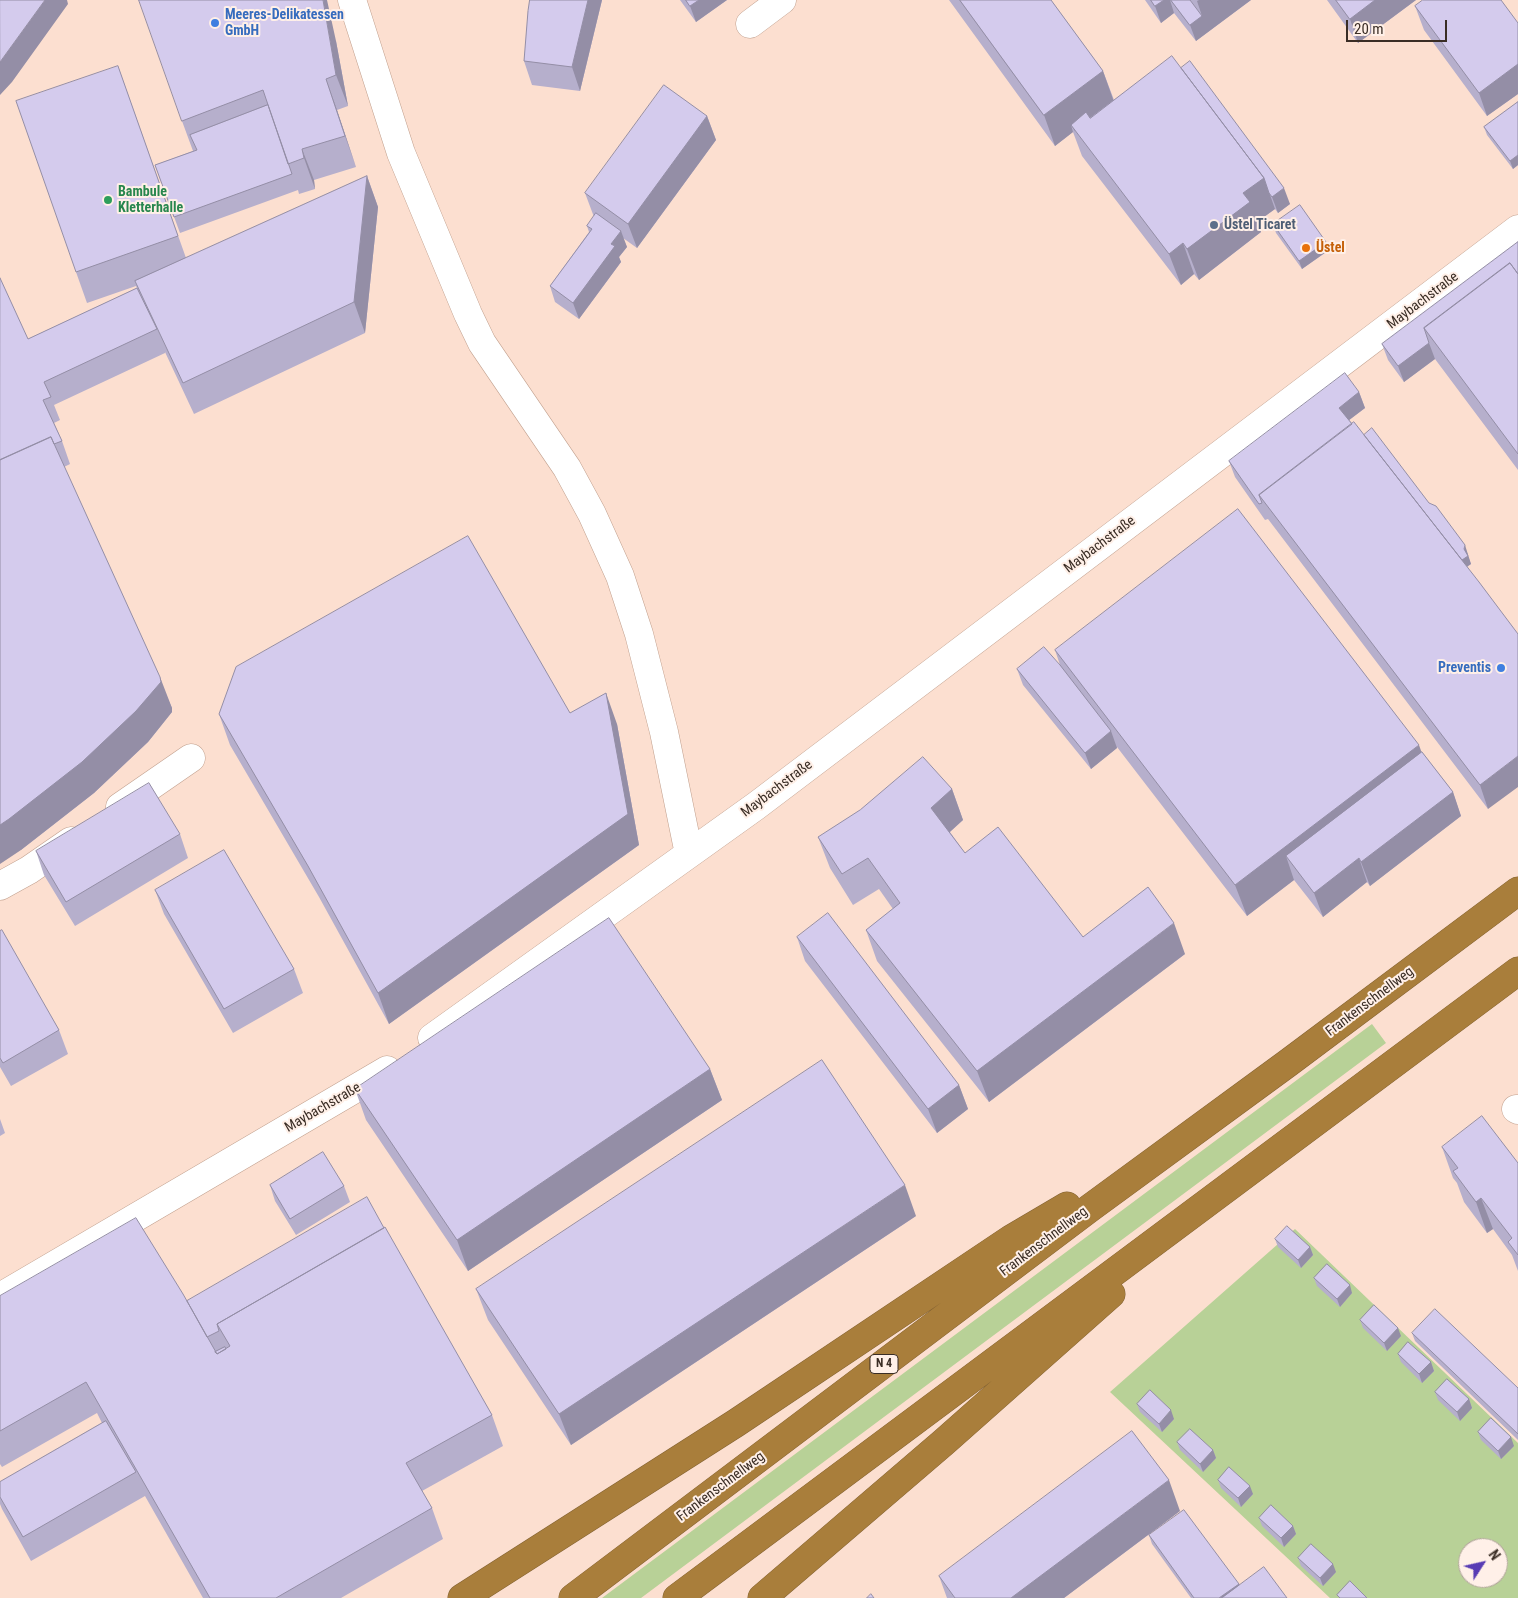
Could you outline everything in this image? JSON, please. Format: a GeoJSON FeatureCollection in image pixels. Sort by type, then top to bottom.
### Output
{"type":"FeatureCollection","features":[{"type":"Feature","properties":{"kind":"highway","name":"Frankenschnellweg"},"geometry":{"type":"LineString","coordinates":[[572,1598],[1195,1129],[1288,1063],[1518,891]]}},
{"type":"Feature","properties":{"kind":"highway"},"geometry":{"type":"LineString","coordinates":[[677,1598],[1518,971]]}},
{"type":"Feature","properties":{"kind":"highway"},"geometry":{"type":"LineString","coordinates":[[462,1598],[736,1423],[1011,1239],[1195,1129]]}},
{"type":"Feature","properties":{"kind":"highway"},"geometry":{"type":"LineString","coordinates":[[762,1598],[944,1442],[1258,1164]]}},
{"type":"Feature","properties":{"kind":"street"},"geometry":{"type":"LineString","coordinates":[[352,0],[400,153],[468,314],[482,343],[567,468],[592,514],[620,576],[638,634],[664,732],[689,854]]}},
{"type":"Feature","properties":{"kind":"street"},"geometry":{"type":"LineString","coordinates":[[750,24],[782,0]]}},
{"type":"Feature","properties":{"kind":"street","name":"Maybachstraße"},"geometry":{"type":"LineString","coordinates":[[0,1297],[408,1056],[764,800],[1518,229]]}},
{"type":"Feature","properties":{"kind":"street"},"geometry":{"type":"LineString","coordinates":[[0,886],[29,870],[191,758]]}},
{"type":"Feature","properties":{"kind":"green space"},"geometry":{"type":"Polygon","coordinates":[[[1372,1024],[1386,1043],[641,1598],[602,1598],[1372,1024]]]}},
{"type":"Feature","properties":{"kind":"green space"},"geometry":{"type":"Polygon","coordinates":[[[1295,1229],[1518,1443],[1518,1598],[1330,1598],[1110,1392],[1295,1229]]]}},
{"type":"Feature","properties":{"kind":"building"},"geometry":{"type":"Polygon","coordinates":[[[0,0],[45,0],[0,62],[0,0]]]}},
{"type":"Feature","properties":{"kind":"building"},"geometry":{"type":"Polygon","coordinates":[[[139,0],[323,0],[336,75],[326,79],[345,136],[302,149],[304,158],[288,164],[263,90],[182,121],[139,0]]]}},
{"type":"Feature","properties":{"kind":"building"},"geometry":{"type":"Polygon","coordinates":[[[530,0],[588,0],[572,67],[524,61],[530,0]]]}},
{"type":"Feature","properties":{"kind":"building"},"geometry":{"type":"Polygon","coordinates":[[[686,0],[699,0],[690,6],[686,0]]]}},
{"type":"Feature","properties":{"kind":"building"},"geometry":{"type":"Polygon","coordinates":[[[960,0],[1051,0],[1103,71],[1044,115],[960,0]]]}},
{"type":"Feature","properties":{"kind":"building"},"geometry":{"type":"Polygon","coordinates":[[[1151,0],[1164,0],[1155,6],[1151,0]]]}},
{"type":"Feature","properties":{"kind":"building"},"geometry":{"type":"Polygon","coordinates":[[[1171,0],[1190,0],[1202,16],[1190,25],[1171,0]]]}},
{"type":"Feature","properties":{"kind":"building"},"geometry":{"type":"Polygon","coordinates":[[[1336,0],[1375,0],[1350,19],[1336,0]]]}},
{"type":"Feature","properties":{"kind":"building"},"geometry":{"type":"Polygon","coordinates":[[[1423,0],[1501,0],[1518,23],[1518,64],[1479,93],[1415,6],[1423,0]]]}},
{"type":"Feature","properties":{"kind":"building"},"geometry":{"type":"Polygon","coordinates":[[[1172,56],[1264,178],[1243,193],[1250,202],[1187,249],[1183,243],[1169,254],[1071,125],[1086,112],[1090,118],[1172,56]]]}},
{"type":"Feature","properties":{"kind":"building"},"geometry":{"type":"Polygon","coordinates":[[[1190,61],[1284,188],[1272,197],[1264,178],[1181,68],[1190,61]]]}},
{"type":"Feature","properties":{"kind":"building","name":"Bambule Kletterhalle"},"geometry":{"type":"Polygon","coordinates":[[[118,66],[178,236],[76,272],[16,101],[118,66]]]}},
{"type":"Feature","properties":{"kind":"building"},"geometry":{"type":"Polygon","coordinates":[[[664,85],[707,116],[628,224],[585,193],[664,85]]]}},
{"type":"Feature","properties":{"kind":"building"},"geometry":{"type":"Polygon","coordinates":[[[1518,102],[1518,155],[1510,161],[1484,127],[1518,102]]]}},
{"type":"Feature","properties":{"kind":"building"},"geometry":{"type":"Polygon","coordinates":[[[268,105],[292,174],[174,217],[155,165],[197,150],[190,135],[268,105]]]}},
{"type":"Feature","properties":{"kind":"building"},"geometry":{"type":"Polygon","coordinates":[[[367,176],[354,302],[183,383],[135,281],[367,176]]]}},
{"type":"Feature","properties":{"kind":"building"},"geometry":{"type":"Polygon","coordinates":[[[1300,205],[1326,242],[1299,261],[1273,224],[1300,205]]]}},
{"type":"Feature","properties":{"kind":"building"},"geometry":{"type":"Polygon","coordinates":[[[596,213],[621,231],[611,244],[615,246],[573,303],[550,286],[592,229],[587,226],[596,213]]]}},
{"type":"Feature","properties":{"kind":"building"},"geometry":{"type":"Polygon","coordinates":[[[1518,242],[1518,274],[1510,263],[1424,328],[1429,343],[1398,366],[1382,344],[1518,242]]]}},
{"type":"Feature","properties":{"kind":"building"},"geometry":{"type":"Polygon","coordinates":[[[1510,263],[1518,274],[1518,454],[1424,328],[1510,263]]]}},
{"type":"Feature","properties":{"kind":"building"},"geometry":{"type":"Polygon","coordinates":[[[0,278],[28,339],[137,288],[157,329],[44,382],[51,397],[43,400],[62,441],[54,444],[51,437],[0,460],[0,278]]]}},
{"type":"Feature","properties":{"kind":"building"},"geometry":{"type":"Polygon","coordinates":[[[1345,373],[1359,392],[1339,408],[1352,424],[1259,495],[1262,503],[1259,504],[1229,461],[1345,373]]]}},
{"type":"Feature","properties":{"kind":"building"},"geometry":{"type":"Polygon","coordinates":[[[1354,422],[1518,634],[1518,756],[1480,785],[1259,495],[1354,422]]]}},
{"type":"Feature","properties":{"kind":"building"},"geometry":{"type":"Polygon","coordinates":[[[1372,428],[1429,503],[1436,506],[1465,545],[1464,549],[1468,556],[1462,560],[1364,435],[1372,428]]]}},
{"type":"Feature","properties":{"kind":"building"},"geometry":{"type":"Polygon","coordinates":[[[51,437],[161,682],[136,711],[82,762],[0,825],[0,460],[51,437]]]}},
{"type":"Feature","properties":{"kind":"building"},"geometry":{"type":"Polygon","coordinates":[[[1238,509],[1419,745],[1235,885],[1055,650],[1238,509]]]}},
{"type":"Feature","properties":{"kind":"building"},"geometry":{"type":"Polygon","coordinates":[[[468,536],[570,713],[606,693],[628,814],[378,993],[308,866],[219,714],[236,667],[468,536]]]}},
{"type":"Feature","properties":{"kind":"building"},"geometry":{"type":"Polygon","coordinates":[[[1044,647],[1111,731],[1085,753],[1017,669],[1044,647]]]}},
{"type":"Feature","properties":{"kind":"building"},"geometry":{"type":"Polygon","coordinates":[[[1422,752],[1453,792],[1361,862],[1359,858],[1314,893],[1286,856],[1422,752]]]}},
{"type":"Feature","properties":{"kind":"building"},"geometry":{"type":"Polygon","coordinates":[[[923,757],[952,789],[931,808],[965,853],[998,827],[1083,937],[1148,887],[1174,923],[977,1071],[866,930],[900,903],[868,858],[842,874],[818,837],[860,810],[923,757]]]}},
{"type":"Feature","properties":{"kind":"building"},"geometry":{"type":"Polygon","coordinates":[[[149,783],[180,834],[66,902],[36,851],[149,783]]]}},
{"type":"Feature","properties":{"kind":"building"},"geometry":{"type":"Polygon","coordinates":[[[224,850],[294,969],[224,1009],[155,890],[224,850]]]}},
{"type":"Feature","properties":{"kind":"building"},"geometry":{"type":"Polygon","coordinates":[[[828,913],[959,1085],[928,1109],[797,937],[828,913]]]}},
{"type":"Feature","properties":{"kind":"building"},"geometry":{"type":"Polygon","coordinates":[[[609,918],[710,1069],[457,1240],[355,1089],[609,918]]]}},
{"type":"Feature","properties":{"kind":"building"},"geometry":{"type":"Polygon","coordinates":[[[2,930],[59,1030],[3,1063],[0,1058],[0,931],[2,930]]]}},
{"type":"Feature","properties":{"kind":"building"},"geometry":{"type":"Polygon","coordinates":[[[822,1060],[905,1185],[559,1414],[476,1289],[822,1060]]]}},
{"type":"Feature","properties":{"kind":"building"},"geometry":{"type":"Polygon","coordinates":[[[1482,1116],[1518,1163],[1518,1255],[1508,1242],[1512,1238],[1481,1198],[1476,1202],[1453,1171],[1458,1168],[1442,1147],[1482,1116]]]}},
{"type":"Feature","properties":{"kind":"building"},"geometry":{"type":"Polygon","coordinates":[[[323,1152],[344,1186],[290,1219],[270,1185],[323,1152]]]}},
{"type":"Feature","properties":{"kind":"building"},"geometry":{"type":"Polygon","coordinates":[[[367,1197],[384,1228],[217,1324],[219,1331],[207,1337],[187,1301],[367,1197]]]}},
{"type":"Feature","properties":{"kind":"building"},"geometry":{"type":"Polygon","coordinates":[[[136,1218],[217,1354],[230,1346],[217,1324],[385,1227],[492,1415],[406,1463],[432,1508],[276,1598],[210,1598],[86,1382],[0,1431],[0,1296],[136,1218]]]}},
{"type":"Feature","properties":{"kind":"building"},"geometry":{"type":"Polygon","coordinates":[[[1287,1226],[1310,1247],[1298,1260],[1275,1239],[1287,1226]]]}},
{"type":"Feature","properties":{"kind":"building"},"geometry":{"type":"Polygon","coordinates":[[[1327,1264],[1350,1285],[1337,1299],[1314,1278],[1327,1264]]]}},
{"type":"Feature","properties":{"kind":"building"},"geometry":{"type":"Polygon","coordinates":[[[1374,1305],[1398,1328],[1384,1343],[1360,1320],[1374,1305]]]}},
{"type":"Feature","properties":{"kind":"building"},"geometry":{"type":"Polygon","coordinates":[[[1435,1309],[1518,1388],[1518,1434],[1412,1333],[1435,1309]]]}},
{"type":"Feature","properties":{"kind":"building"},"geometry":{"type":"Polygon","coordinates":[[[1408,1342],[1431,1362],[1419,1374],[1398,1354],[1408,1342]]]}},
{"type":"Feature","properties":{"kind":"building"},"geometry":{"type":"Polygon","coordinates":[[[225,1347],[226,1349],[217,1354],[215,1352],[225,1347]]]}},
{"type":"Feature","properties":{"kind":"building"},"geometry":{"type":"Polygon","coordinates":[[[1447,1379],[1469,1399],[1457,1412],[1435,1392],[1447,1379]]]}},
{"type":"Feature","properties":{"kind":"building"},"geometry":{"type":"Polygon","coordinates":[[[1150,1390],[1171,1410],[1159,1424],[1137,1404],[1150,1390]]]}},
{"type":"Feature","properties":{"kind":"building"},"geometry":{"type":"Polygon","coordinates":[[[1491,1418],[1511,1437],[1498,1451],[1478,1432],[1491,1418]]]}},
{"type":"Feature","properties":{"kind":"building"},"geometry":{"type":"Polygon","coordinates":[[[106,1421],[136,1472],[23,1537],[0,1497],[0,1482],[106,1421]]]}},
{"type":"Feature","properties":{"kind":"building"},"geometry":{"type":"Polygon","coordinates":[[[1190,1429],[1213,1450],[1200,1464],[1177,1442],[1190,1429]]]}},
{"type":"Feature","properties":{"kind":"building"},"geometry":{"type":"Polygon","coordinates":[[[1132,1431],[1169,1480],[1011,1598],[955,1598],[939,1576],[1132,1431]]]}},
{"type":"Feature","properties":{"kind":"building"},"geometry":{"type":"Polygon","coordinates":[[[1229,1467],[1250,1486],[1238,1498],[1218,1480],[1229,1467]]]}},
{"type":"Feature","properties":{"kind":"building"},"geometry":{"type":"Polygon","coordinates":[[[1271,1505],[1293,1526],[1281,1538],[1259,1518],[1271,1505]]]}},
{"type":"Feature","properties":{"kind":"building"},"geometry":{"type":"Polygon","coordinates":[[[1184,1510],[1239,1584],[1219,1598],[1194,1598],[1149,1535],[1184,1510]]]}},
{"type":"Feature","properties":{"kind":"building"},"geometry":{"type":"Polygon","coordinates":[[[1311,1544],[1333,1564],[1320,1578],[1298,1558],[1311,1544]]]}},
{"type":"Feature","properties":{"kind":"building"},"geometry":{"type":"Polygon","coordinates":[[[1264,1567],[1287,1598],[1222,1598],[1264,1567]]]}},
{"type":"Feature","properties":{"kind":"building"},"geometry":{"type":"Polygon","coordinates":[[[1350,1581],[1367,1598],[1340,1598],[1337,1595],[1350,1581]]]}},
{"type":"Feature","properties":{"kind":"place","name":"Meeres-Delikatessen GmbH"},"geometry":{"type":"Point","coordinates":[215,23]}},
{"type":"Feature","properties":{"kind":"place","name":"Bambule Kletterhalle"},"geometry":{"type":"Point","coordinates":[108,200]}},
{"type":"Feature","properties":{"kind":"place","name":"Üstel Ticaret"},"geometry":{"type":"Point","coordinates":[1214,225]}},
{"type":"Feature","properties":{"kind":"place","name":"Üstel"},"geometry":{"type":"Point","coordinates":[1306,248]}},
{"type":"Feature","properties":{"kind":"place","name":"Preventis"},"geometry":{"type":"Point","coordinates":[1501,668]}}]}
